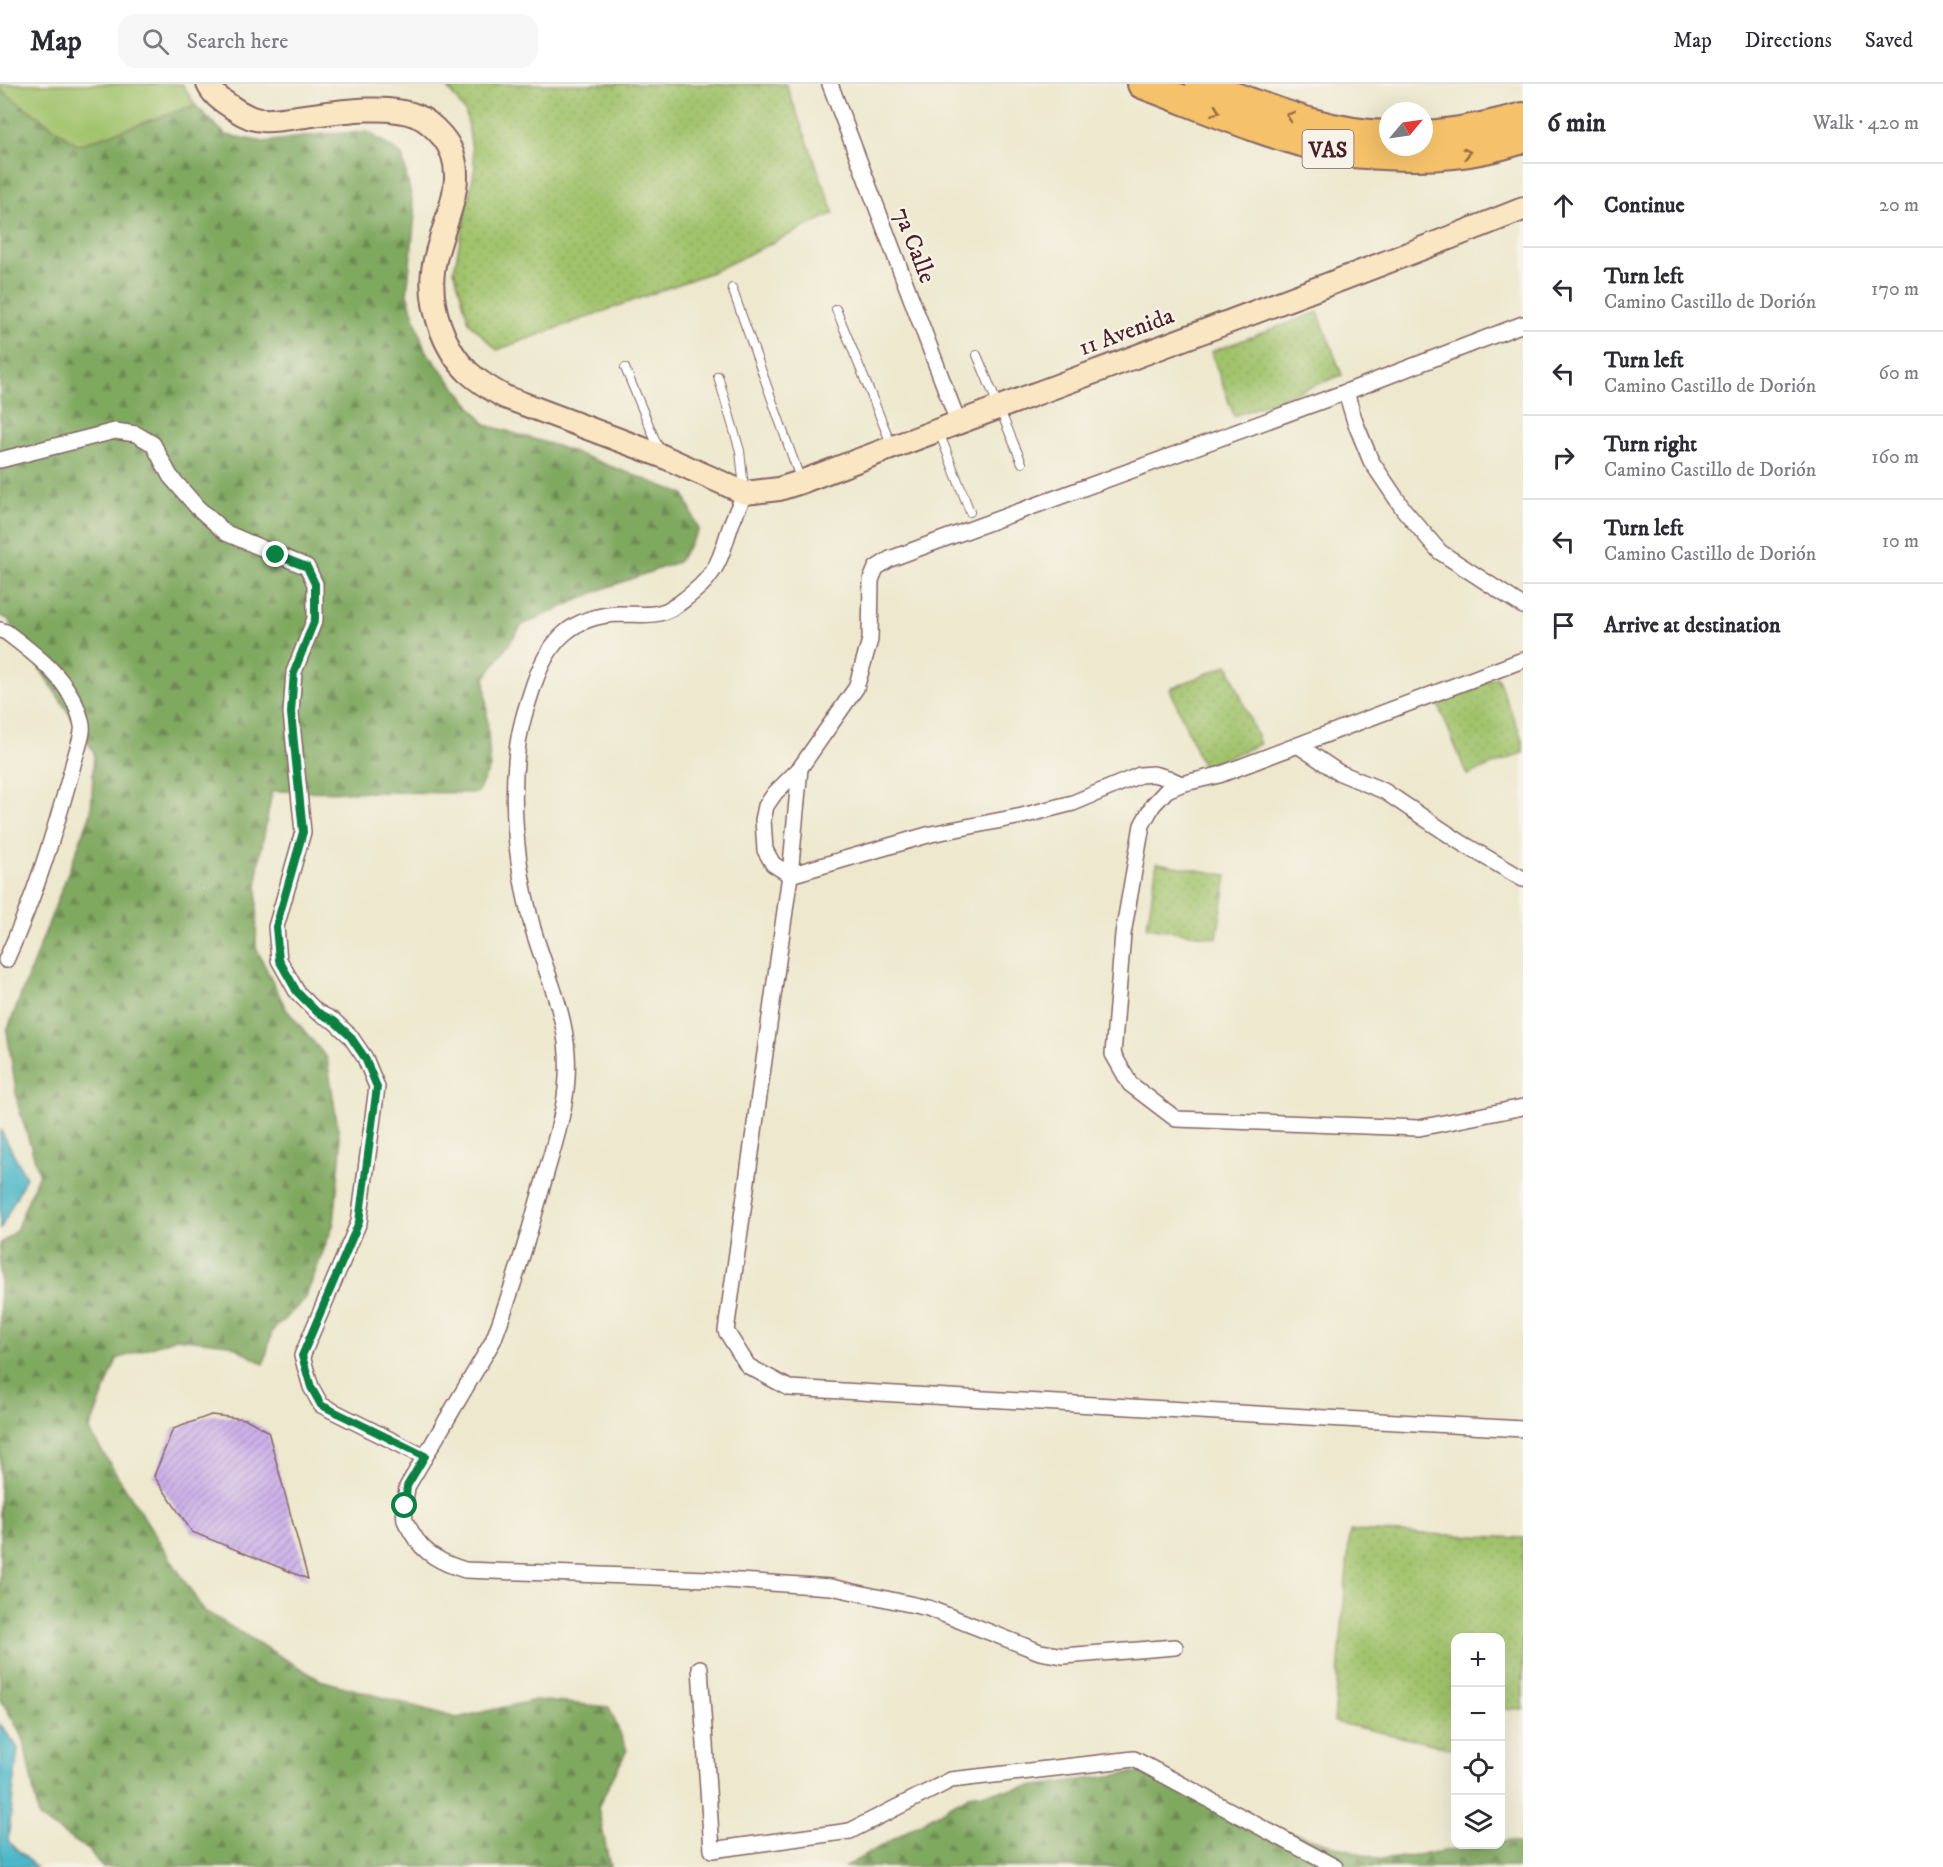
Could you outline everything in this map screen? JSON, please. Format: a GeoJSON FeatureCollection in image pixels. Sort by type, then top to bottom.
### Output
{"type":"FeatureCollection","features":[{"type":"Feature","properties":{"kind":"highway","name":"VAS"},"geometry":{"type":"LineString","coordinates":[[1142,84],[1283,136],[1325,148],[1359,154],[1422,157],[1461,154],[1523,139]]}},
{"type":"Feature","properties":{"kind":"highway","name":"VAS"},"geometry":{"type":"LineString","coordinates":[[1200,84],[1305,121],[1343,130],[1379,134]]}},
{"type":"Feature","properties":{"kind":"highway"},"geometry":{"type":"LineString","coordinates":[[1433,134],[1461,132],[1523,117]]}},
{"type":"Feature","properties":{"kind":"street","name":"7a Calle"},"geometry":{"type":"LineString","coordinates":[[830,84],[948,426]]}},
{"type":"Feature","properties":{"kind":"street"},"geometry":{"type":"LineString","coordinates":[[206,86],[219,99],[242,114],[262,120],[371,110],[417,116],[430,124],[444,138],[452,155],[457,187],[433,270],[435,305],[447,343],[455,357],[475,378],[505,397],[662,456],[745,493],[732,521],[718,562],[710,575],[683,602],[654,615],[603,616],[574,625],[555,644],[535,681],[517,750],[516,834],[533,928],[565,1031],[568,1081],[563,1113],[534,1216],[499,1326],[493,1341],[407,1486],[405,1521],[417,1542],[429,1554],[446,1564],[465,1570],[708,1579],[831,1587],[928,1608],[1052,1655],[1175,1647]]}},
{"type":"Feature","properties":{"kind":"street","name":"11 Avenida"},"geometry":{"type":"LineString","coordinates":[[745,493],[779,489],[801,482],[1350,278],[1523,209]]}},
{"type":"Feature","properties":{"kind":"street"},"geometry":{"type":"LineString","coordinates":[[1181,784],[1153,774],[1140,775],[1073,803],[1022,816],[931,834],[790,875],[773,864],[765,850],[763,820],[766,806],[775,793],[800,768],[856,688],[870,640],[871,580],[876,568],[890,559],[1346,392],[1523,324]]}},
{"type":"Feature","properties":{"kind":"street"},"geometry":{"type":"LineString","coordinates":[[1346,392],[1371,461],[1404,510],[1440,552],[1523,606]]}},
{"type":"Feature","properties":{"kind":"street"},"geometry":{"type":"LineString","coordinates":[[0,460],[115,431],[136,434],[153,444],[170,476],[197,507],[226,533],[307,567],[315,584],[315,619],[294,672],[291,713],[303,832],[276,927],[279,960],[297,992],[317,1012],[334,1021],[350,1036],[365,1058],[377,1087],[359,1222],[302,1356],[311,1387],[321,1405],[425,1456]]}},
{"type":"Feature","properties":{"kind":"street"},"geometry":{"type":"LineString","coordinates":[[0,630],[6,632],[44,661],[71,694],[83,727],[30,906],[6,960]]}},
{"type":"Feature","properties":{"kind":"street"},"geometry":{"type":"LineString","coordinates":[[1523,660],[1299,746],[1219,775],[1181,784],[1167,790],[1153,805],[1142,825],[1125,923],[1113,1054],[1130,1084],[1176,1119],[1419,1128],[1523,1107]]}},
{"type":"Feature","properties":{"kind":"street"},"geometry":{"type":"LineString","coordinates":[[1299,746],[1338,772],[1384,791],[1460,842],[1523,879]]}},
{"type":"Feature","properties":{"kind":"street"},"geometry":{"type":"LineString","coordinates":[[800,768],[790,875],[726,1331],[748,1366],[789,1388],[1523,1429]]}},
{"type":"Feature","properties":{"kind":"street"},"geometry":{"type":"LineString","coordinates":[[700,1668],[712,1850],[850,1832],[951,1780],[1134,1759],[1335,1867]]}},
{"type":"Feature","properties":{"kind":"lane"},"geometry":{"type":"LineString","coordinates":[[732,288],[801,482]]}},
{"type":"Feature","properties":{"kind":"lane"},"geometry":{"type":"LineString","coordinates":[[836,309],[892,448]]}},
{"type":"Feature","properties":{"kind":"lane"},"geometry":{"type":"LineString","coordinates":[[977,355],[1022,463]]}},
{"type":"Feature","properties":{"kind":"lane"},"geometry":{"type":"LineString","coordinates":[[625,369],[662,456]]}},
{"type":"Feature","properties":{"kind":"lane"},"geometry":{"type":"LineString","coordinates":[[718,376],[740,451],[745,493]]}},
{"type":"Feature","properties":{"kind":"lane"},"geometry":{"type":"LineString","coordinates":[[948,426],[970,512]]}},
{"type":"Feature","properties":{"kind":"green space"},"geometry":{"type":"Polygon","coordinates":[[[0,84],[182,84],[195,105],[78,145],[0,89],[0,84]]]}},
{"type":"Feature","properties":{"kind":"green space"},"geometry":{"type":"Polygon","coordinates":[[[445,84],[786,84],[834,213],[712,272],[497,350],[469,322],[454,270],[475,167],[466,113],[445,84]]]}},
{"type":"Feature","properties":{"kind":"green space"},"geometry":{"type":"Polygon","coordinates":[[[0,89],[78,145],[195,105],[226,135],[264,142],[325,134],[368,132],[402,155],[415,214],[407,294],[425,350],[486,425],[557,446],[684,494],[699,530],[678,562],[600,590],[522,625],[485,678],[490,767],[477,793],[272,791],[258,867],[256,948],[286,1009],[327,1058],[341,1148],[334,1223],[305,1299],[272,1331],[264,1364],[229,1344],[176,1338],[117,1359],[89,1431],[203,1610],[320,1680],[457,1718],[535,1700],[609,1707],[627,1750],[598,1807],[610,1867],[102,1867],[89,1850],[39,1818],[23,1737],[0,1698],[0,1244],[16,1230],[39,1173],[18,1105],[7,1031],[91,813],[94,752],[8,619],[0,616],[0,89]]]}},
{"type":"Feature","properties":{"kind":"green space"},"geometry":{"type":"Polygon","coordinates":[[[1318,312],[1342,375],[1234,416],[1211,352],[1318,312]]]}},
{"type":"Feature","properties":{"kind":"green space"},"geometry":{"type":"Polygon","coordinates":[[[1228,665],[1260,744],[1203,767],[1170,689],[1228,665]]]}},
{"type":"Feature","properties":{"kind":"green space"},"geometry":{"type":"Polygon","coordinates":[[[1497,677],[1523,741],[1523,753],[1467,775],[1437,701],[1497,677]]]}},
{"type":"Feature","properties":{"kind":"green space"},"geometry":{"type":"Polygon","coordinates":[[[1157,863],[1227,875],[1217,938],[1147,927],[1157,863]]]}},
{"type":"Feature","properties":{"kind":"green space"},"geometry":{"type":"Polygon","coordinates":[[[1350,1531],[1523,1538],[1523,1710],[1505,1709],[1505,1633],[1451,1633],[1451,1748],[1334,1722],[1350,1531]]]}},
{"type":"Feature","properties":{"kind":"green space"},"geometry":{"type":"Polygon","coordinates":[[[1139,1772],[1260,1823],[1382,1860],[1458,1849],[1505,1849],[1505,1842],[1510,1841],[1523,1845],[1523,1867],[845,1867],[969,1795],[1139,1772]]]}},
{"type":"Feature","properties":{"kind":"water"},"geometry":{"type":"Polygon","coordinates":[[[0,1129],[26,1177],[0,1230],[0,1129]]]}},
{"type":"Feature","properties":{"kind":"water"},"geometry":{"type":"Polygon","coordinates":[[[0,1724],[18,1748],[8,1841],[36,1867],[0,1867],[0,1724]]]}},
{"type":"Feature","properties":{"kind":"building"},"geometry":{"type":"Polygon","coordinates":[[[211,1415],[246,1419],[268,1431],[308,1579],[192,1532],[154,1476],[173,1429],[211,1415]]]}},
{"type":"Feature","properties":{"kind":"route"},"geometry":{"type":"LineString","coordinates":[[276,555],[307,567],[315,584],[315,619],[294,672],[291,713],[303,832],[276,927],[279,960],[297,992],[317,1012],[334,1021],[350,1036],[365,1058],[377,1087],[359,1222],[302,1356],[311,1387],[321,1405],[425,1456],[407,1486],[405,1506]]}}]}
